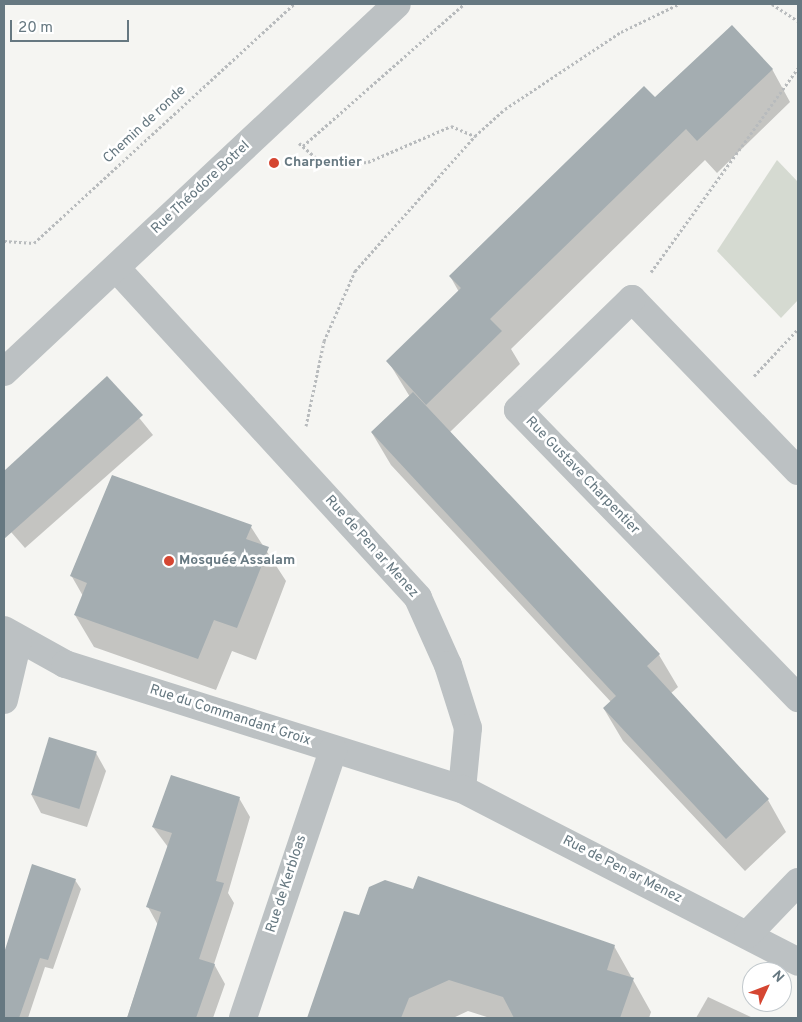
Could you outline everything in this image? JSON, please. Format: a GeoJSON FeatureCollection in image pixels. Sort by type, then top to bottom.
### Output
{"type":"FeatureCollection","features":[{"type":"Feature","properties":{"kind":"street","name":"Rue Théodore Botrel"},"geometry":{"type":"LineString","coordinates":[[4,372],[398,4]]}},
{"type":"Feature","properties":{"kind":"street","name":"Rue de Pen ar Menez"},"geometry":{"type":"LineString","coordinates":[[116,268],[418,598],[448,665],[468,728],[462,789],[748,934],[798,962]]}},
{"type":"Feature","properties":{"kind":"street"},"geometry":{"type":"LineString","coordinates":[[632,299],[798,471]]}},
{"type":"Feature","properties":{"kind":"street","name":"Rue Gustave Charpentier"},"geometry":{"type":"LineString","coordinates":[[632,299],[518,410],[798,698]]}},
{"type":"Feature","properties":{"kind":"street"},"geometry":{"type":"LineString","coordinates":[[4,700],[11,635]]}},
{"type":"Feature","properties":{"kind":"street","name":"Rue du Commandant Groix"},"geometry":{"type":"LineString","coordinates":[[11,635],[65,664],[333,750],[462,789]]}},
{"type":"Feature","properties":{"kind":"street","name":"Rue de Kerbloas"},"geometry":{"type":"LineString","coordinates":[[243,1018],[333,750]]}},
{"type":"Feature","properties":{"kind":"street"},"geometry":{"type":"LineString","coordinates":[[748,934],[798,882]]}},
{"type":"Feature","properties":{"kind":"path","name":"Chemin de ronde"},"geometry":{"type":"LineString","coordinates":[[4,241],[34,243],[294,4]]}},
{"type":"Feature","properties":{"kind":"path"},"geometry":{"type":"LineString","coordinates":[[303,146],[464,4]]}},
{"type":"Feature","properties":{"kind":"path"},"geometry":{"type":"LineString","coordinates":[[281,447],[308,424],[324,341],[355,271],[475,136],[505,110],[621,32],[679,4]]}},
{"type":"Feature","properties":{"kind":"path"},"geometry":{"type":"LineString","coordinates":[[772,4],[798,21]]}},
{"type":"Feature","properties":{"kind":"path"},"geometry":{"type":"LineString","coordinates":[[632,299],[798,68]]}},
{"type":"Feature","properties":{"kind":"path"},"geometry":{"type":"LineString","coordinates":[[274,121],[324,165],[368,162],[452,126],[475,136]]}},
{"type":"Feature","properties":{"kind":"path"},"geometry":{"type":"LineString","coordinates":[[730,401],[798,329]]}},
{"type":"Feature","properties":{"kind":"shaded area"},"geometry":{"type":"Polygon","coordinates":[[[777,160],[798,182],[798,300],[781,318],[717,251],[777,160]]]}},
{"type":"Feature","properties":{"kind":"building"},"geometry":{"type":"Polygon","coordinates":[[[732,25],[773,69],[697,141],[686,129],[490,319],[502,331],[426,405],[386,361],[461,288],[449,276],[644,86],[655,97],[732,25]]]}},
{"type":"Feature","properties":{"kind":"building"},"geometry":{"type":"Polygon","coordinates":[[[107,376],[143,415],[4,539],[4,471],[107,376]]]}},
{"type":"Feature","properties":{"kind":"building"},"geometry":{"type":"Polygon","coordinates":[[[413,392],[660,654],[647,666],[769,799],[726,839],[603,708],[616,696],[371,432],[413,392]]]}},
{"type":"Feature","properties":{"kind":"building","name":"Mosquée Assalam"},"geometry":{"type":"Polygon","coordinates":[[[112,475],[252,525],[246,539],[269,547],[237,628],[214,620],[198,659],[74,615],[87,583],[70,576],[112,475]]]}},
{"type":"Feature","properties":{"kind":"building"},"geometry":{"type":"Polygon","coordinates":[[[49,737],[97,752],[79,809],[31,794],[49,737]]]}},
{"type":"Feature","properties":{"kind":"building"},"geometry":{"type":"Polygon","coordinates":[[[171,775],[240,797],[216,881],[224,883],[199,959],[215,964],[196,1018],[127,1018],[161,912],[146,907],[172,833],[152,827],[171,775]]]}},
{"type":"Feature","properties":{"kind":"building"},"geometry":{"type":"Polygon","coordinates":[[[32,864],[76,879],[48,960],[40,958],[19,1018],[4,1018],[4,953],[32,864]]]}},
{"type":"Feature","properties":{"kind":"building"},"geometry":{"type":"Polygon","coordinates":[[[418,876],[615,945],[607,970],[634,978],[620,1018],[514,1018],[503,997],[449,980],[409,998],[401,1018],[307,1018],[344,911],[359,915],[369,887],[385,880],[413,889],[418,876]]]}},
{"type":"Feature","properties":{"kind":"place","name":"Charpentier"},"geometry":{"type":"Point","coordinates":[274,163]}},
{"type":"Feature","properties":{"kind":"place","name":"Mosquée Assalam"},"geometry":{"type":"Point","coordinates":[169,561]}}]}
